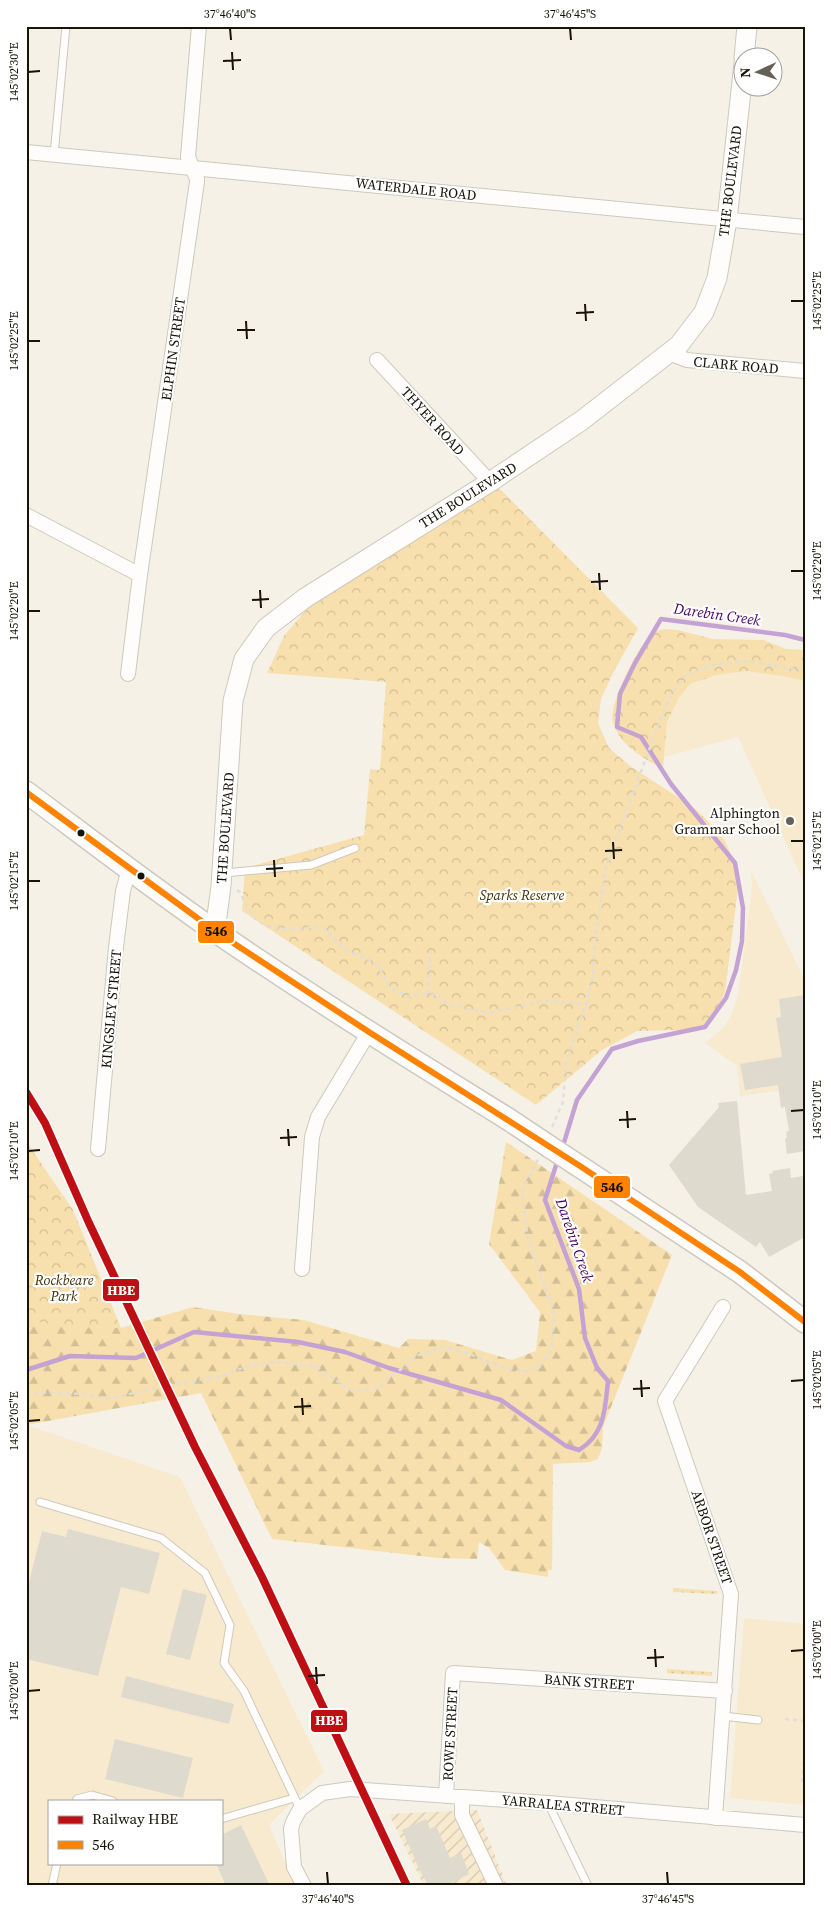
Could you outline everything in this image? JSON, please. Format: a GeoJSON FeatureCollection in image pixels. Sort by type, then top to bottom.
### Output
{"type":"FeatureCollection","features":[{"type":"Feature","properties":{"kind":"main road"},"geometry":{"type":"LineString","coordinates":[[26,792],[129,870],[215,931],[369,1032],[508,1119],[740,1272],[805,1322]]}},
{"type":"Feature","properties":{"kind":"street","name":"ELPHIN STREET"},"geometry":{"type":"LineString","coordinates":[[128,674],[140,575],[197,182],[188,157],[199,26]]}},
{"type":"Feature","properties":{"kind":"street"},"geometry":{"type":"LineString","coordinates":[[745,48],[747,26]]}},
{"type":"Feature","properties":{"kind":"street","name":"THE BOULEVARD"},"geometry":{"type":"LineString","coordinates":[[215,931],[221,880],[233,701],[244,659],[266,628],[304,598],[490,482],[581,421],[679,345],[704,312],[717,278],[727,220],[740,98]]}},
{"type":"Feature","properties":{"kind":"street","name":"WATERDALE ROAD"},"geometry":{"type":"LineString","coordinates":[[26,152],[805,228]]}},
{"type":"Feature","properties":{"kind":"street","name":"CLARK ROAD"},"geometry":{"type":"LineString","coordinates":[[669,354],[687,360],[805,372]]}},
{"type":"Feature","properties":{"kind":"street","name":"THYER ROAD"},"geometry":{"type":"LineString","coordinates":[[377,360],[490,482]]}},
{"type":"Feature","properties":{"kind":"street"},"geometry":{"type":"LineString","coordinates":[[26,515],[140,575]]}},
{"type":"Feature","properties":{"kind":"street","name":"KINGSLEY STREET"},"geometry":{"type":"LineString","coordinates":[[98,1148],[123,891],[129,870]]}},
{"type":"Feature","properties":{"kind":"street"},"geometry":{"type":"LineString","coordinates":[[302,1269],[312,1136],[318,1117],[369,1032]]}},
{"type":"Feature","properties":{"kind":"street","name":"ARBOR STREET"},"geometry":{"type":"LineString","coordinates":[[715,1818],[732,1600],[730,1587],[665,1401],[723,1307]]}},
{"type":"Feature","properties":{"kind":"street","name":"BANK STREET"},"geometry":{"type":"LineString","coordinates":[[453,1673],[725,1691]]}},
{"type":"Feature","properties":{"kind":"street","name":"ROWE STREET"},"geometry":{"type":"LineString","coordinates":[[446,1796],[453,1673]]}},
{"type":"Feature","properties":{"kind":"street","name":"YARRALEA STREET"},"geometry":{"type":"LineString","coordinates":[[297,1803],[322,1793],[350,1789],[805,1826]]}},
{"type":"Feature","properties":{"kind":"street","name":"ROWE STREET"},"geometry":{"type":"LineString","coordinates":[[462,1797],[462,1815],[496,1886]]}},
{"type":"Feature","properties":{"kind":"street"},"geometry":{"type":"LineString","coordinates":[[297,1803],[291,1828],[294,1867],[304,1886]]}},
{"type":"Feature","properties":{"kind":"lane"},"geometry":{"type":"LineString","coordinates":[[54,154],[66,26]]}},
{"type":"Feature","properties":{"kind":"lane"},"geometry":{"type":"LineString","coordinates":[[221,880],[311,865],[355,848]]}},
{"type":"Feature","properties":{"kind":"lane"},"geometry":{"type":"LineString","coordinates":[[40,1502],[161,1538],[205,1573],[230,1625],[224,1663],[244,1691],[297,1803],[222,1819]]}},
{"type":"Feature","properties":{"kind":"lane"},"geometry":{"type":"LineString","coordinates":[[723,1716],[758,1720]]}},
{"type":"Feature","properties":{"kind":"lane"},"geometry":{"type":"LineString","coordinates":[[76,1800],[92,1795],[110,1800]]}},
{"type":"Feature","properties":{"kind":"lane"},"geometry":{"type":"LineString","coordinates":[[548,1804],[588,1886]]}},
{"type":"Feature","properties":{"kind":"lane"},"geometry":{"type":"LineString","coordinates":[[52,1886],[57,1864]]}},
{"type":"Feature","properties":{"kind":"path"},"geometry":{"type":"LineString","coordinates":[[566,1062],[586,1004],[593,976],[595,941],[606,866],[670,696],[683,677],[710,665],[744,661],[795,669],[805,673]]}},
{"type":"Feature","properties":{"kind":"path"},"geometry":{"type":"LineString","coordinates":[[221,880],[240,892],[252,915],[261,924],[274,929],[324,928],[345,950],[372,961],[378,966],[389,986],[395,991],[408,996],[427,994],[438,996],[449,1005],[489,1013],[545,1001],[586,1004]]}},
{"type":"Feature","properties":{"kind":"path"},"geometry":{"type":"LineString","coordinates":[[427,994],[430,951]]}},
{"type":"Feature","properties":{"kind":"path"},"geometry":{"type":"LineString","coordinates":[[26,1392],[83,1394],[107,1398],[218,1377],[248,1366],[278,1362],[315,1366],[352,1390],[377,1388],[419,1355],[444,1347],[470,1354],[498,1366],[524,1372],[540,1366],[552,1350],[554,1311],[528,1238],[525,1215]]}},
{"type":"Feature","properties":{"kind":"path"},"geometry":{"type":"LineString","coordinates":[[785,1719],[805,1721]]}},
{"type":"Feature","properties":{"kind":"path"},"geometry":{"type":"LineString","coordinates":[[802,1782],[805,1750]]}},
{"type":"Feature","properties":{"kind":"shaded area","name":"Alphington Grammar School"},"geometry":{"type":"Polygon","coordinates":[[[746,671],[805,681],[805,885],[738,737],[664,757],[667,722],[679,698],[690,684],[716,675],[746,671]]]}},
{"type":"Feature","properties":{"kind":"shaded area","name":"Alphington Grammar School"},"geometry":{"type":"Polygon","coordinates":[[[751,870],[805,980],[805,1087],[740,1096],[737,1066],[705,1043],[723,1028],[731,1016],[738,996],[752,888],[751,870]]]}},
{"type":"Feature","properties":{"kind":"shaded area"},"geometry":{"type":"Polygon","coordinates":[[[27,1425],[180,1477],[324,1771],[269,1825],[295,1886],[26,1886],[27,1425]]]}},
{"type":"Feature","properties":{"kind":"shaded area"},"geometry":{"type":"Polygon","coordinates":[[[744,1618],[805,1624],[805,1805],[730,1798],[744,1618]]]}},
{"type":"Feature","properties":{"kind":"shaded area"},"geometry":{"type":"Polygon","coordinates":[[[477,1810],[507,1886],[424,1886],[389,1814],[477,1810]]]}},
{"type":"Feature","properties":{"kind":"green space","name":"Sparks Reserve"},"geometry":{"type":"Polygon","coordinates":[[[499,488],[638,628],[601,699],[598,723],[609,748],[630,766],[693,807],[725,841],[737,868],[738,888],[725,992],[714,1018],[703,1028],[692,1032],[672,1030],[637,1031],[602,1050],[536,1105],[242,911],[245,868],[364,835],[370,769],[380,770],[386,682],[267,673],[284,636],[312,603],[499,488]]]}},
{"type":"Feature","properties":{"kind":"green space"},"geometry":{"type":"Polygon","coordinates":[[[665,629],[678,630],[713,639],[764,640],[786,649],[805,650],[805,681],[746,671],[716,675],[690,684],[679,698],[667,722],[663,769],[626,744],[616,730],[613,714],[619,690],[625,676],[645,641],[658,631],[665,629]]]}},
{"type":"Feature","properties":{"kind":"green space","name":"Rockbeare Park"},"geometry":{"type":"Polygon","coordinates":[[[26,1141],[73,1210],[121,1328],[69,1327],[40,1322],[26,1327],[26,1141]]]}},
{"type":"Feature","properties":{"kind":"green space"},"geometry":{"type":"Polygon","coordinates":[[[506,1142],[672,1255],[603,1427],[602,1448],[598,1459],[590,1462],[553,1464],[552,1570],[548,1570],[548,1577],[505,1570],[489,1548],[479,1542],[477,1559],[438,1558],[272,1539],[201,1393],[26,1425],[26,1165],[121,1328],[193,1307],[239,1314],[304,1320],[399,1348],[408,1339],[445,1340],[512,1360],[536,1351],[540,1312],[489,1244],[506,1142]]]}},
{"type":"Feature","properties":{"kind":"green space"},"geometry":{"type":"Polygon","coordinates":[[[673,1588],[717,1591],[718,1594],[673,1592],[673,1588]]]}},
{"type":"Feature","properties":{"kind":"green space"},"geometry":{"type":"Polygon","coordinates":[[[667,1669],[712,1672],[712,1676],[667,1673],[667,1669]]]}},
{"type":"Feature","properties":{"kind":"building"},"geometry":{"type":"Polygon","coordinates":[[[805,995],[805,1151],[787,1154],[785,1139],[787,1138],[786,1132],[789,1131],[785,1107],[781,1108],[778,1085],[745,1090],[740,1064],[782,1057],[776,1018],[781,1017],[779,999],[805,995]]]}},
{"type":"Feature","properties":{"kind":"building"},"geometry":{"type":"Polygon","coordinates":[[[737,1101],[746,1195],[772,1191],[769,1174],[773,1173],[772,1171],[790,1168],[791,1178],[803,1176],[805,1183],[805,1237],[769,1257],[760,1242],[756,1247],[698,1207],[669,1165],[719,1107],[718,1103],[737,1101]]]}},
{"type":"Feature","properties":{"kind":"building"},"geometry":{"type":"Polygon","coordinates":[[[68,1529],[160,1553],[149,1594],[121,1587],[98,1676],[26,1659],[26,1594],[42,1531],[66,1537],[68,1529]]]}},
{"type":"Feature","properties":{"kind":"building"},"geometry":{"type":"Polygon","coordinates":[[[183,1589],[207,1595],[190,1660],[166,1654],[183,1589]]]}},
{"type":"Feature","properties":{"kind":"building"},"geometry":{"type":"Polygon","coordinates":[[[126,1676],[234,1704],[229,1724],[121,1697],[126,1676]]]}},
{"type":"Feature","properties":{"kind":"building"},"geometry":{"type":"Polygon","coordinates":[[[115,1739],[193,1758],[183,1798],[105,1779],[115,1739]]]}},
{"type":"Feature","properties":{"kind":"building"},"geometry":{"type":"Polygon","coordinates":[[[426,1819],[430,1829],[436,1826],[450,1858],[461,1852],[469,1874],[451,1883],[427,1883],[402,1830],[426,1819]]]}},
{"type":"Feature","properties":{"kind":"building"},"geometry":{"type":"Polygon","coordinates":[[[241,1825],[270,1886],[226,1886],[216,1864],[222,1864],[222,1834],[241,1825]]]}},
{"type":"Feature","properties":{"kind":"waterway","name":"Darebin Creek"},"geometry":{"type":"LineString","coordinates":[[562,1149],[577,1100],[612,1049],[638,1041],[705,1027],[726,998],[736,970],[742,941],[743,908],[735,863],[671,784],[641,737],[617,727],[620,694],[635,663],[661,619],[785,635],[805,640]]}},
{"type":"Feature","properties":{"kind":"waterway","name":"Darebin Creek"},"geometry":{"type":"LineString","coordinates":[[26,1370],[70,1356],[136,1358],[194,1332],[298,1342],[345,1352],[389,1368],[501,1400],[566,1446],[579,1450],[588,1444],[599,1429],[604,1411],[608,1381],[597,1368],[585,1338],[579,1289],[545,1200],[558,1159]]}},
{"type":"Feature","properties":{"kind":"rail line","name":"HBE"},"geometry":{"type":"LineString","coordinates":[[26,1092],[45,1123],[89,1223],[195,1447],[262,1577],[407,1886]]}},
{"type":"Feature","properties":{"kind":"transit line","name":"546"},"geometry":{"type":"LineString","coordinates":[[26,792],[215,931],[369,1032],[580,1166],[740,1272],[805,1322]]}},
{"type":"Feature","properties":{"kind":"place","name":"Alphington Grammar School"},"geometry":{"type":"Point","coordinates":[790,821]}}]}
